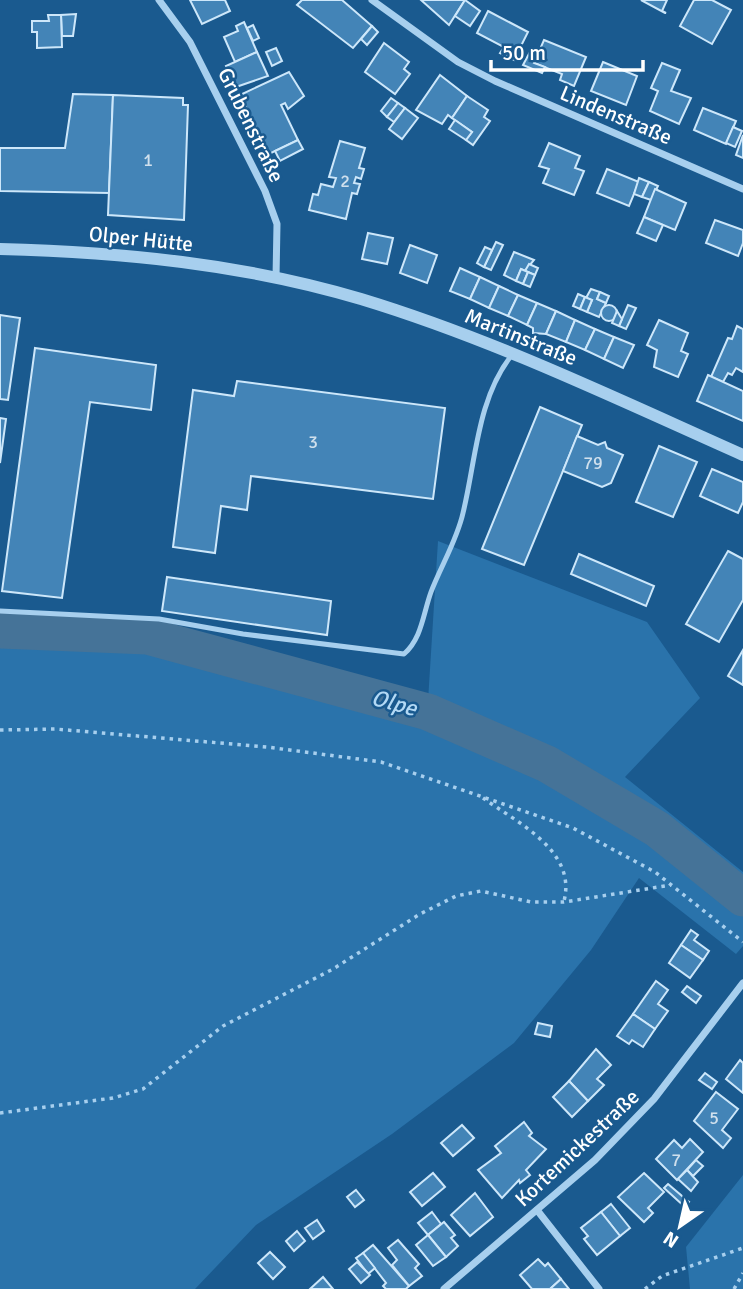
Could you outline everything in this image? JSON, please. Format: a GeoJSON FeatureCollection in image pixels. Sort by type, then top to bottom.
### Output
{"type":"FeatureCollection","features":[{"type":"Feature","properties":{"kind":"street","name":"Grubenstraße"},"geometry":{"type":"LineString","coordinates":[[159,0],[190,42],[265,191],[277,224],[276,278]]}},
{"type":"Feature","properties":{"kind":"street","name":"Lindenstraße"},"geometry":{"type":"LineString","coordinates":[[372,0],[458,62],[495,81],[743,189]]}},
{"type":"Feature","properties":{"kind":"street","name":"Olper Hütte"},"geometry":{"type":"LineString","coordinates":[[0,249],[142,257],[276,278]]}},
{"type":"Feature","properties":{"kind":"street","name":"Martinstraße"},"geometry":{"type":"LineString","coordinates":[[276,278],[359,299],[514,353],[743,455]]}},
{"type":"Feature","properties":{"kind":"street","name":"Kortemickestraße"},"geometry":{"type":"LineString","coordinates":[[444,1289],[595,1160],[654,1099],[743,984]]}},
{"type":"Feature","properties":{"kind":"street"},"geometry":{"type":"LineString","coordinates":[[537,1210],[600,1289]]}},
{"type":"Feature","properties":{"kind":"lane"},"geometry":{"type":"LineString","coordinates":[[0,611],[159,619],[404,654],[415,644],[430,594],[463,515],[476,437],[499,372],[514,353]]}},
{"type":"Feature","properties":{"kind":"path"},"geometry":{"type":"LineString","coordinates":[[0,730],[55,729],[305,752],[381,762],[573,828],[655,872],[743,942]]}},
{"type":"Feature","properties":{"kind":"path"},"geometry":{"type":"LineString","coordinates":[[478,795],[539,837],[557,857],[569,883],[564,902]]}},
{"type":"Feature","properties":{"kind":"path"},"geometry":{"type":"LineString","coordinates":[[0,1113],[113,1098],[143,1089],[223,1026],[333,969],[419,914],[456,896],[481,891],[531,902],[564,902],[672,885]]}},
{"type":"Feature","properties":{"kind":"path"},"geometry":{"type":"LineString","coordinates":[[645,1289],[662,1276],[743,1248]]}},
{"type":"Feature","properties":{"kind":"path"},"geometry":{"type":"LineString","coordinates":[[736,1288],[743,1273]]}},
{"type":"Feature","properties":{"kind":"shaded area"},"geometry":{"type":"Polygon","coordinates":[[[438,541],[647,622],[700,698],[625,777],[743,872],[743,946],[736,954],[639,878],[591,950],[514,1043],[392,1134],[256,1225],[195,1289],[0,1289],[0,621],[153,626],[428,701],[438,541]]]}},
{"type":"Feature","properties":{"kind":"shaded area"},"geometry":{"type":"Polygon","coordinates":[[[743,1175],[743,1289],[690,1289],[686,1247],[743,1175]]]}},
{"type":"Feature","properties":{"kind":"building"},"geometry":{"type":"Polygon","coordinates":[[[190,0],[225,0],[230,11],[202,24],[190,0]]]}},
{"type":"Feature","properties":{"kind":"building"},"geometry":{"type":"Polygon","coordinates":[[[302,0],[342,0],[372,26],[353,48],[297,5],[302,0]]]}},
{"type":"Feature","properties":{"kind":"building"},"geometry":{"type":"Polygon","coordinates":[[[421,0],[465,0],[449,25],[421,0]]]}},
{"type":"Feature","properties":{"kind":"building"},"geometry":{"type":"Polygon","coordinates":[[[465,0],[480,11],[470,26],[455,16],[465,0]]]}},
{"type":"Feature","properties":{"kind":"building"},"geometry":{"type":"Polygon","coordinates":[[[641,0],[667,0],[662,11],[666,13],[665,13],[641,0]]]}},
{"type":"Feature","properties":{"kind":"building"},"geometry":{"type":"Polygon","coordinates":[[[694,0],[712,0],[731,10],[712,44],[680,26],[694,0]]]}},
{"type":"Feature","properties":{"kind":"building"},"geometry":{"type":"Polygon","coordinates":[[[488,11],[528,32],[514,60],[500,53],[504,47],[477,33],[488,11]]]}},
{"type":"Feature","properties":{"kind":"building"},"geometry":{"type":"Polygon","coordinates":[[[76,14],[73,36],[62,36],[61,15],[76,14]]]}},
{"type":"Feature","properties":{"kind":"building"},"geometry":{"type":"Polygon","coordinates":[[[48,15],[61,15],[62,47],[37,48],[37,32],[32,32],[32,21],[49,21],[48,15]]]}},
{"type":"Feature","properties":{"kind":"building"},"geometry":{"type":"Polygon","coordinates":[[[244,22],[257,52],[235,62],[224,37],[238,31],[236,26],[244,22]]]}},
{"type":"Feature","properties":{"kind":"building"},"geometry":{"type":"Polygon","coordinates":[[[253,25],[259,38],[253,41],[247,28],[253,25]]]}},
{"type":"Feature","properties":{"kind":"building"},"geometry":{"type":"Polygon","coordinates":[[[372,26],[378,32],[367,45],[361,39],[372,26]]]}},
{"type":"Feature","properties":{"kind":"building"},"geometry":{"type":"Polygon","coordinates":[[[544,40],[586,57],[574,86],[560,80],[562,74],[534,63],[544,40]]]}},
{"type":"Feature","properties":{"kind":"building"},"geometry":{"type":"Polygon","coordinates":[[[384,43],[409,62],[404,69],[410,74],[395,94],[365,72],[384,43]]]}},
{"type":"Feature","properties":{"kind":"building"},"geometry":{"type":"Polygon","coordinates":[[[276,48],[282,61],[272,66],[266,52],[276,48]]]}},
{"type":"Feature","properties":{"kind":"building"},"geometry":{"type":"Polygon","coordinates":[[[531,50],[538,53],[534,63],[545,67],[542,73],[523,65],[531,50]]]}},
{"type":"Feature","properties":{"kind":"building"},"geometry":{"type":"Polygon","coordinates":[[[257,52],[268,76],[236,87],[226,66],[257,52]]]}},
{"type":"Feature","properties":{"kind":"building"},"geometry":{"type":"Polygon","coordinates":[[[603,62],[637,76],[626,105],[591,91],[603,62]]]}},
{"type":"Feature","properties":{"kind":"building"},"geometry":{"type":"Polygon","coordinates":[[[662,63],[680,70],[671,91],[691,98],[679,124],[650,111],[658,91],[651,88],[662,63]]]}},
{"type":"Feature","properties":{"kind":"building"},"geometry":{"type":"Polygon","coordinates":[[[289,72],[304,96],[288,109],[285,103],[281,105],[298,140],[269,154],[240,95],[289,72]]]}},
{"type":"Feature","properties":{"kind":"building"},"geometry":{"type":"Polygon","coordinates":[[[440,75],[467,96],[452,118],[448,115],[442,124],[416,110],[440,75]]]}},
{"type":"Feature","properties":{"kind":"building"},"geometry":{"type":"Polygon","coordinates":[[[73,94],[113,95],[109,193],[0,191],[0,148],[65,148],[73,94]]]}},
{"type":"Feature","properties":{"kind":"building"},"geometry":{"type":"Polygon","coordinates":[[[113,95],[183,98],[183,105],[188,105],[184,220],[108,215],[113,95]]]}},
{"type":"Feature","properties":{"kind":"building"},"geometry":{"type":"Polygon","coordinates":[[[467,96],[488,110],[484,117],[490,121],[473,145],[466,140],[472,132],[452,118],[467,96]]]}},
{"type":"Feature","properties":{"kind":"building"},"geometry":{"type":"Polygon","coordinates":[[[391,98],[398,103],[387,117],[381,111],[391,98]]]}},
{"type":"Feature","properties":{"kind":"building"},"geometry":{"type":"Polygon","coordinates":[[[398,103],[405,108],[394,122],[387,117],[398,103]]]}},
{"type":"Feature","properties":{"kind":"building"},"geometry":{"type":"Polygon","coordinates":[[[405,108],[418,118],[402,139],[389,129],[405,108]]]}},
{"type":"Feature","properties":{"kind":"building"},"geometry":{"type":"Polygon","coordinates":[[[703,108],[736,121],[726,144],[694,130],[703,108]]]}},
{"type":"Feature","properties":{"kind":"building"},"geometry":{"type":"Polygon","coordinates":[[[455,120],[472,132],[466,140],[449,129],[455,120]]]}},
{"type":"Feature","properties":{"kind":"building"},"geometry":{"type":"Polygon","coordinates":[[[733,127],[742,131],[735,147],[726,143],[733,127]]]}},
{"type":"Feature","properties":{"kind":"building"},"geometry":{"type":"Polygon","coordinates":[[[743,135],[743,158],[736,155],[743,135]]]}},
{"type":"Feature","properties":{"kind":"building"},"geometry":{"type":"Polygon","coordinates":[[[298,140],[303,149],[280,161],[275,151],[298,140]]]}},
{"type":"Feature","properties":{"kind":"building"},"geometry":{"type":"Polygon","coordinates":[[[340,141],[365,148],[359,168],[364,169],[361,179],[356,177],[354,183],[360,184],[357,194],[352,193],[346,219],[309,210],[313,194],[318,195],[321,184],[333,187],[336,178],[329,177],[340,141]]]}},
{"type":"Feature","properties":{"kind":"building"},"geometry":{"type":"Polygon","coordinates":[[[549,143],[580,156],[575,168],[584,171],[574,195],[543,183],[549,169],[539,166],[549,143]]]}},
{"type":"Feature","properties":{"kind":"building"},"geometry":{"type":"Polygon","coordinates":[[[607,169],[639,182],[629,206],[597,193],[607,169]]]}},
{"type":"Feature","properties":{"kind":"building"},"geometry":{"type":"Polygon","coordinates":[[[639,178],[649,182],[642,197],[634,194],[639,178]]]}},
{"type":"Feature","properties":{"kind":"building"},"geometry":{"type":"Polygon","coordinates":[[[649,182],[658,186],[651,200],[642,197],[649,182]]]}},
{"type":"Feature","properties":{"kind":"building"},"geometry":{"type":"Polygon","coordinates":[[[655,189],[686,203],[675,230],[644,217],[655,189]]]}},
{"type":"Feature","properties":{"kind":"building"},"geometry":{"type":"Polygon","coordinates":[[[644,217],[663,225],[656,241],[637,233],[644,217]]]}},
{"type":"Feature","properties":{"kind":"building"},"geometry":{"type":"Polygon","coordinates":[[[715,220],[743,230],[743,243],[738,256],[706,243],[715,220]]]}},
{"type":"Feature","properties":{"kind":"building"},"geometry":{"type":"Polygon","coordinates":[[[368,233],[393,238],[387,264],[362,259],[368,233]]]}},
{"type":"Feature","properties":{"kind":"building"},"geometry":{"type":"Polygon","coordinates":[[[496,242],[503,245],[491,270],[484,267],[496,242]]]}},
{"type":"Feature","properties":{"kind":"building"},"geometry":{"type":"Polygon","coordinates":[[[410,245],[437,255],[427,283],[400,273],[410,245]]]}},
{"type":"Feature","properties":{"kind":"building"},"geometry":{"type":"Polygon","coordinates":[[[485,247],[492,250],[484,267],[477,263],[485,247]]]}},
{"type":"Feature","properties":{"kind":"building"},"geometry":{"type":"Polygon","coordinates":[[[514,252],[534,260],[525,271],[521,269],[516,281],[504,275],[514,252]]]}},
{"type":"Feature","properties":{"kind":"building"},"geometry":{"type":"Polygon","coordinates":[[[529,264],[538,268],[535,275],[525,271],[529,264]]]}},
{"type":"Feature","properties":{"kind":"building"},"geometry":{"type":"Polygon","coordinates":[[[460,268],[480,277],[470,299],[450,291],[460,268]]]}},
{"type":"Feature","properties":{"kind":"building"},"geometry":{"type":"Polygon","coordinates":[[[521,269],[528,272],[523,284],[516,281],[521,269]]]}},
{"type":"Feature","properties":{"kind":"building"},"geometry":{"type":"Polygon","coordinates":[[[528,272],[535,275],[530,287],[523,284],[528,272]]]}},
{"type":"Feature","properties":{"kind":"building"},"geometry":{"type":"Polygon","coordinates":[[[480,277],[499,286],[489,308],[470,299],[480,277]]]}},
{"type":"Feature","properties":{"kind":"building"},"geometry":{"type":"Polygon","coordinates":[[[499,286],[518,295],[508,316],[489,308],[499,286]]]}},
{"type":"Feature","properties":{"kind":"building"},"geometry":{"type":"Polygon","coordinates":[[[591,289],[600,292],[597,299],[606,303],[599,317],[587,312],[592,300],[586,298],[591,289]]]}},
{"type":"Feature","properties":{"kind":"building"},"geometry":{"type":"Polygon","coordinates":[[[600,292],[609,296],[606,303],[597,299],[600,292]]]}},
{"type":"Feature","properties":{"kind":"building"},"geometry":{"type":"Polygon","coordinates":[[[578,294],[585,297],[580,309],[573,306],[578,294]]]}},
{"type":"Feature","properties":{"kind":"building"},"geometry":{"type":"Polygon","coordinates":[[[518,295],[537,303],[527,325],[508,316],[518,295]]]}},
{"type":"Feature","properties":{"kind":"building"},"geometry":{"type":"Polygon","coordinates":[[[585,297],[592,300],[587,312],[580,309],[585,297]]]}},
{"type":"Feature","properties":{"kind":"building"},"geometry":{"type":"Polygon","coordinates":[[[537,303],[556,311],[546,334],[533,333],[533,328],[527,325],[537,303]]]}},
{"type":"Feature","properties":{"kind":"building"},"geometry":{"type":"Polygon","coordinates":[[[606,305],[612,305],[617,313],[615,319],[606,321],[601,316],[601,310],[606,305]]]}},
{"type":"Feature","properties":{"kind":"building"},"geometry":{"type":"Polygon","coordinates":[[[628,305],[636,308],[626,329],[619,326],[628,305]]]}},
{"type":"Feature","properties":{"kind":"building"},"geometry":{"type":"Polygon","coordinates":[[[556,311],[575,320],[566,342],[546,334],[556,311]]]}},
{"type":"Feature","properties":{"kind":"building"},"geometry":{"type":"Polygon","coordinates":[[[617,311],[622,319],[619,326],[612,323],[617,311]]]}},
{"type":"Feature","properties":{"kind":"building"},"geometry":{"type":"Polygon","coordinates":[[[0,315],[20,318],[8,400],[0,399],[0,315]]]}},
{"type":"Feature","properties":{"kind":"building"},"geometry":{"type":"Polygon","coordinates":[[[575,320],[595,329],[585,350],[566,342],[575,320]]]}},
{"type":"Feature","properties":{"kind":"building"},"geometry":{"type":"Polygon","coordinates":[[[659,320],[688,333],[681,351],[688,354],[678,377],[654,367],[657,350],[647,345],[659,320]]]}},
{"type":"Feature","properties":{"kind":"building"},"geometry":{"type":"Polygon","coordinates":[[[737,326],[743,329],[743,372],[736,368],[732,375],[728,373],[723,382],[711,377],[728,338],[732,339],[737,326]]]}},
{"type":"Feature","properties":{"kind":"building"},"geometry":{"type":"Polygon","coordinates":[[[595,329],[614,337],[604,359],[585,350],[595,329]]]}},
{"type":"Feature","properties":{"kind":"building"},"geometry":{"type":"Polygon","coordinates":[[[614,337],[634,345],[623,368],[604,359],[614,337]]]}},
{"type":"Feature","properties":{"kind":"building"},"geometry":{"type":"Polygon","coordinates":[[[35,348],[156,365],[151,410],[90,402],[62,598],[2,591],[35,348]]]}},
{"type":"Feature","properties":{"kind":"building"},"geometry":{"type":"Polygon","coordinates":[[[708,375],[743,391],[743,421],[697,401],[708,375]]]}},
{"type":"Feature","properties":{"kind":"building"},"geometry":{"type":"Polygon","coordinates":[[[237,381],[445,408],[433,499],[251,476],[247,510],[221,506],[215,553],[173,547],[193,390],[234,396],[237,381]]]}},
{"type":"Feature","properties":{"kind":"building"},"geometry":{"type":"Polygon","coordinates":[[[540,407],[582,425],[524,565],[482,549],[540,407]]]}},
{"type":"Feature","properties":{"kind":"building"},"geometry":{"type":"Polygon","coordinates":[[[0,418],[6,419],[0,463],[0,418]]]}},
{"type":"Feature","properties":{"kind":"building"},"geometry":{"type":"Polygon","coordinates":[[[577,436],[598,445],[605,442],[607,448],[623,455],[611,483],[602,487],[563,471],[577,436]]]}},
{"type":"Feature","properties":{"kind":"building"},"geometry":{"type":"Polygon","coordinates":[[[659,446],[697,462],[673,517],[636,502],[659,446]]]}},
{"type":"Feature","properties":{"kind":"building"},"geometry":{"type":"Polygon","coordinates":[[[712,469],[743,482],[743,502],[738,513],[700,496],[712,469]]]}},
{"type":"Feature","properties":{"kind":"building"},"geometry":{"type":"Polygon","coordinates":[[[728,551],[743,559],[743,600],[719,642],[686,624],[728,551]]]}},
{"type":"Feature","properties":{"kind":"building"},"geometry":{"type":"Polygon","coordinates":[[[579,554],[654,586],[646,606],[571,574],[579,554]]]}},
{"type":"Feature","properties":{"kind":"building"},"geometry":{"type":"Polygon","coordinates":[[[167,577],[331,601],[327,635],[162,611],[167,577]]]}},
{"type":"Feature","properties":{"kind":"building"},"geometry":{"type":"Polygon","coordinates":[[[743,650],[743,685],[728,676],[743,650]]]}},
{"type":"Feature","properties":{"kind":"building"},"geometry":{"type":"Polygon","coordinates":[[[691,930],[698,935],[694,940],[709,951],[703,960],[681,945],[691,930]]]}},
{"type":"Feature","properties":{"kind":"building"},"geometry":{"type":"Polygon","coordinates":[[[681,945],[703,960],[690,978],[669,963],[681,945]]]}},
{"type":"Feature","properties":{"kind":"building"},"geometry":{"type":"Polygon","coordinates":[[[656,981],[668,990],[658,1004],[668,1011],[655,1029],[633,1014],[656,981]]]}},
{"type":"Feature","properties":{"kind":"building"},"geometry":{"type":"Polygon","coordinates":[[[687,986],[701,996],[696,1003],[682,992],[687,986]]]}},
{"type":"Feature","properties":{"kind":"building"},"geometry":{"type":"Polygon","coordinates":[[[633,1014],[655,1029],[643,1047],[632,1040],[629,1044],[617,1036],[633,1014]]]}},
{"type":"Feature","properties":{"kind":"building"},"geometry":{"type":"Polygon","coordinates":[[[538,1023],[552,1026],[550,1037],[535,1034],[538,1023]]]}},
{"type":"Feature","properties":{"kind":"building"},"geometry":{"type":"Polygon","coordinates":[[[596,1049],[611,1065],[597,1079],[604,1085],[588,1101],[569,1081],[596,1049]]]}},
{"type":"Feature","properties":{"kind":"building"},"geometry":{"type":"Polygon","coordinates":[[[740,1060],[743,1063],[743,1093],[726,1079],[740,1060]]]}},
{"type":"Feature","properties":{"kind":"building"},"geometry":{"type":"Polygon","coordinates":[[[705,1073],[717,1082],[712,1089],[699,1080],[705,1073]]]}},
{"type":"Feature","properties":{"kind":"building"},"geometry":{"type":"Polygon","coordinates":[[[569,1081],[588,1101],[572,1117],[553,1097],[569,1081]]]}},
{"type":"Feature","properties":{"kind":"building"},"geometry":{"type":"Polygon","coordinates":[[[716,1092],[738,1109],[722,1130],[731,1138],[723,1148],[694,1121],[716,1092]]]}},
{"type":"Feature","properties":{"kind":"building"},"geometry":{"type":"Polygon","coordinates":[[[524,1122],[532,1133],[529,1136],[546,1149],[526,1170],[530,1175],[520,1183],[519,1180],[502,1198],[478,1170],[501,1153],[495,1146],[524,1122]]]}},
{"type":"Feature","properties":{"kind":"building"},"geometry":{"type":"Polygon","coordinates":[[[462,1125],[474,1138],[453,1156],[441,1143],[462,1125]]]}},
{"type":"Feature","properties":{"kind":"building"},"geometry":{"type":"Polygon","coordinates":[[[690,1139],[703,1152],[677,1180],[656,1159],[674,1140],[682,1148],[690,1139]]]}},
{"type":"Feature","properties":{"kind":"building"},"geometry":{"type":"Polygon","coordinates":[[[696,1160],[703,1166],[693,1176],[687,1170],[696,1160]]]}},
{"type":"Feature","properties":{"kind":"building"},"geometry":{"type":"Polygon","coordinates":[[[687,1170],[698,1182],[691,1191],[678,1179],[687,1170]]]}},
{"type":"Feature","properties":{"kind":"building"},"geometry":{"type":"Polygon","coordinates":[[[433,1173],[445,1187],[422,1206],[410,1192],[433,1173]]]}},
{"type":"Feature","properties":{"kind":"building"},"geometry":{"type":"Polygon","coordinates":[[[644,1173],[664,1192],[648,1208],[653,1213],[644,1222],[618,1197],[644,1173]]]}},
{"type":"Feature","properties":{"kind":"building"},"geometry":{"type":"Polygon","coordinates":[[[668,1184],[689,1202],[685,1207],[664,1188],[668,1184]]]}},
{"type":"Feature","properties":{"kind":"building"},"geometry":{"type":"Polygon","coordinates":[[[356,1190],[364,1200],[355,1207],[347,1197],[356,1190]]]}},
{"type":"Feature","properties":{"kind":"building"},"geometry":{"type":"Polygon","coordinates":[[[475,1193],[493,1217],[470,1236],[451,1215],[475,1193]]]}},
{"type":"Feature","properties":{"kind":"building"},"geometry":{"type":"Polygon","coordinates":[[[611,1204],[630,1228],[620,1236],[601,1212],[611,1204]]]}},
{"type":"Feature","properties":{"kind":"building"},"geometry":{"type":"Polygon","coordinates":[[[432,1212],[441,1224],[428,1235],[418,1223],[432,1212]]]}},
{"type":"Feature","properties":{"kind":"building"},"geometry":{"type":"Polygon","coordinates":[[[601,1212],[620,1236],[597,1255],[584,1239],[588,1236],[581,1228],[601,1212]]]}},
{"type":"Feature","properties":{"kind":"building"},"geometry":{"type":"Polygon","coordinates":[[[317,1220],[324,1231],[313,1239],[305,1228],[317,1220]]]}},
{"type":"Feature","properties":{"kind":"building"},"geometry":{"type":"Polygon","coordinates":[[[444,1222],[455,1235],[451,1238],[458,1246],[446,1257],[428,1235],[444,1222]]]}},
{"type":"Feature","properties":{"kind":"building"},"geometry":{"type":"Polygon","coordinates":[[[297,1231],[305,1241],[294,1251],[286,1241],[297,1231]]]}},
{"type":"Feature","properties":{"kind":"building"},"geometry":{"type":"Polygon","coordinates":[[[428,1235],[446,1257],[433,1266],[416,1245],[428,1235]]]}},
{"type":"Feature","properties":{"kind":"building"},"geometry":{"type":"Polygon","coordinates":[[[398,1240],[419,1264],[415,1268],[422,1276],[409,1286],[392,1265],[397,1260],[388,1248],[398,1240]]]}},
{"type":"Feature","properties":{"kind":"building"},"geometry":{"type":"Polygon","coordinates":[[[373,1245],[409,1286],[406,1289],[386,1289],[383,1286],[386,1283],[363,1253],[373,1245]]]}},
{"type":"Feature","properties":{"kind":"building"},"geometry":{"type":"Polygon","coordinates":[[[270,1252],[285,1267],[273,1279],[258,1263],[270,1252]]]}},
{"type":"Feature","properties":{"kind":"building"},"geometry":{"type":"Polygon","coordinates":[[[363,1253],[375,1268],[368,1274],[356,1258],[363,1253]]]}},
{"type":"Feature","properties":{"kind":"building"},"geometry":{"type":"Polygon","coordinates":[[[538,1259],[545,1266],[548,1263],[561,1279],[550,1289],[532,1289],[520,1275],[538,1259]]]}},
{"type":"Feature","properties":{"kind":"building"},"geometry":{"type":"Polygon","coordinates":[[[357,1262],[370,1275],[361,1283],[349,1269],[357,1262]]]}},
{"type":"Feature","properties":{"kind":"building"},"geometry":{"type":"Polygon","coordinates":[[[323,1277],[333,1289],[310,1289],[323,1277]]]}},
{"type":"Feature","properties":{"kind":"building"},"geometry":{"type":"Polygon","coordinates":[[[561,1279],[569,1289],[550,1289],[561,1279]]]}},
{"type":"Feature","properties":{"kind":"waterway","name":"Olpe"},"geometry":{"type":"LineString","coordinates":[[0,630],[147,636],[428,712],[547,764],[657,829],[743,898]]}}]}
